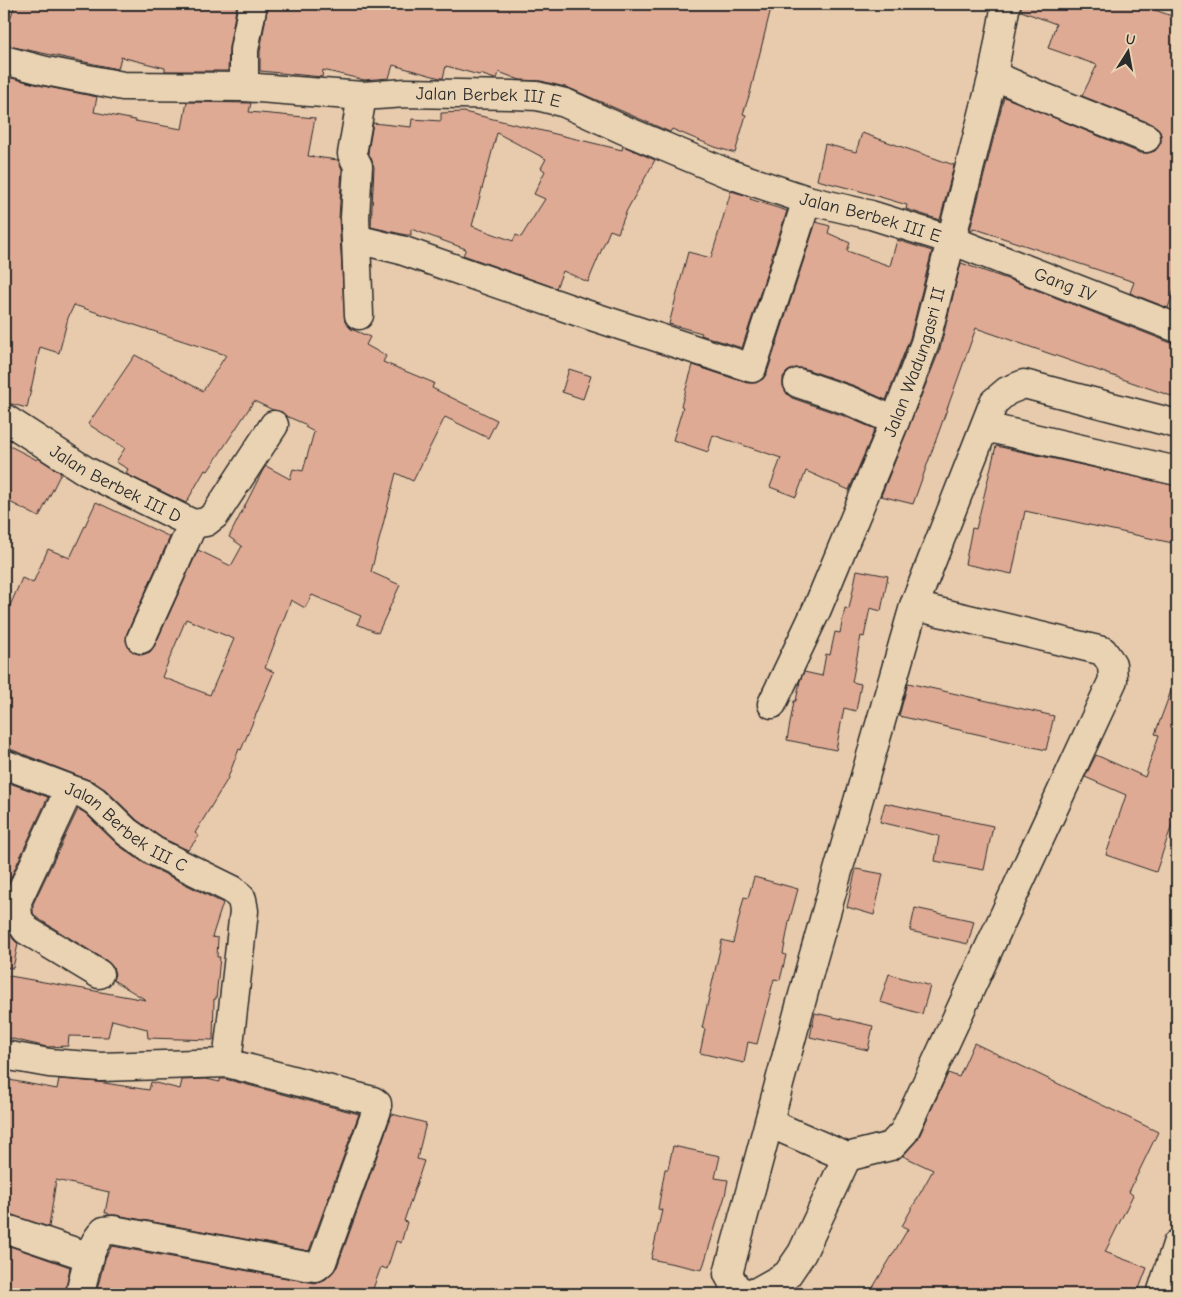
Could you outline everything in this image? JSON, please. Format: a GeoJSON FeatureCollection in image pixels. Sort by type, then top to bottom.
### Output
{"type":"FeatureCollection","features":[{"type":"Feature","properties":{"kind":"street"},"geometry":{"type":"LineString","coordinates":[[244,87],[244,50],[253,4]]}},
{"type":"Feature","properties":{"kind":"street","name":"Jalan Wadungasri II"},"geometry":{"type":"LineString","coordinates":[[772,704],[817,608],[895,421],[925,343],[993,75],[1006,4]]}},
{"type":"Feature","properties":{"kind":"street","name":"Jalan Berbek III E"},"geometry":{"type":"LineString","coordinates":[[4,60],[46,72],[123,86],[244,87],[362,96],[406,94],[537,96],[565,102],[622,129],[727,173],[807,200],[871,215],[951,240]]}},
{"type":"Feature","properties":{"kind":"street"},"geometry":{"type":"LineString","coordinates":[[993,75],[1146,138]]}},
{"type":"Feature","properties":{"kind":"street"},"geometry":{"type":"LineString","coordinates":[[359,315],[355,217],[358,166],[352,154],[362,96]]}},
{"type":"Feature","properties":{"kind":"street"},"geometry":{"type":"LineString","coordinates":[[356,239],[401,250],[579,312],[752,368],[807,200]]}},
{"type":"Feature","properties":{"kind":"street","name":"Gang IV"},"geometry":{"type":"LineString","coordinates":[[951,240],[1177,328]]}},
{"type":"Feature","properties":{"kind":"street"},"geometry":{"type":"LineString","coordinates":[[798,383],[850,400],[895,421]]}},
{"type":"Feature","properties":{"kind":"street"},"geometry":{"type":"LineString","coordinates":[[847,1157],[802,1253],[787,1275],[753,1294],[737,1290],[728,1274],[813,958],[914,606],[994,402],[1007,391],[1024,384],[1177,424]]}},
{"type":"Feature","properties":{"kind":"street","name":"Jalan Berbek III D"},"geometry":{"type":"LineString","coordinates":[[4,418],[86,471],[193,524],[206,522],[215,515],[274,425]]}},
{"type":"Feature","properties":{"kind":"street"},"geometry":{"type":"LineString","coordinates":[[985,427],[1177,471]]}},
{"type":"Feature","properties":{"kind":"street"},"geometry":{"type":"LineString","coordinates":[[141,639],[193,524]]}},
{"type":"Feature","properties":{"kind":"street"},"geometry":{"type":"LineString","coordinates":[[769,1123],[847,1157],[891,1146],[904,1132],[1113,680],[1112,664],[1103,651],[914,606]]}},
{"type":"Feature","properties":{"kind":"street","name":"Jalan Berbek III C"},"geometry":{"type":"LineString","coordinates":[[4,764],[95,800],[127,832],[154,851],[233,890],[242,899],[244,911],[228,1063]]}},
{"type":"Feature","properties":{"kind":"street"},"geometry":{"type":"LineString","coordinates":[[69,790],[17,901],[18,918],[26,930],[100,974]]}},
{"type":"Feature","properties":{"kind":"street"},"geometry":{"type":"LineString","coordinates":[[4,1055],[49,1063],[100,1067],[228,1063],[373,1101],[377,1104],[377,1110],[322,1262],[316,1267],[113,1230],[104,1230],[98,1236],[90,1257],[80,1294]]}},
{"type":"Feature","properties":{"kind":"street"},"geometry":{"type":"LineString","coordinates":[[4,1228],[90,1257]]}},
{"type":"Feature","properties":{"kind":"street"},"geometry":{"type":"LineString","coordinates":[[1161,1294],[1177,1244]]}},
{"type":"Feature","properties":{"kind":"building"},"geometry":{"type":"Polygon","coordinates":[[[15,4],[237,4],[229,47],[228,71],[165,71],[165,68],[121,57],[118,69],[4,45],[4,38],[15,4]]]}},
{"type":"Feature","properties":{"kind":"building"},"geometry":{"type":"Polygon","coordinates":[[[268,4],[772,4],[743,114],[746,115],[735,153],[715,147],[672,129],[670,132],[569,88],[541,81],[520,80],[499,72],[497,79],[495,79],[446,66],[443,78],[440,78],[393,65],[389,78],[364,80],[323,70],[322,77],[260,71],[260,52],[268,4]]]}},
{"type":"Feature","properties":{"kind":"building"},"geometry":{"type":"Polygon","coordinates":[[[1021,4],[1139,4],[1177,18],[1177,281],[1168,308],[1130,293],[1134,282],[973,228],[972,231],[970,230],[1004,97],[1140,153],[1155,151],[1161,143],[1159,129],[1152,124],[1082,96],[1097,65],[1048,48],[1056,24],[1021,11],[1021,4]]]}},
{"type":"Feature","properties":{"kind":"building"},"geometry":{"type":"Polygon","coordinates":[[[4,76],[97,97],[94,112],[182,129],[187,102],[251,103],[249,112],[315,118],[308,156],[338,160],[342,169],[339,218],[345,322],[351,329],[370,337],[366,345],[386,356],[383,362],[434,383],[432,388],[497,420],[488,438],[445,417],[413,481],[396,473],[371,572],[400,585],[378,633],[357,624],[361,616],[312,595],[305,608],[291,600],[265,668],[274,672],[227,780],[195,833],[199,836],[188,850],[162,838],[137,820],[106,790],[94,782],[10,749],[4,749],[4,605],[9,608],[22,578],[33,583],[48,549],[70,558],[96,502],[170,537],[127,633],[126,641],[129,648],[135,653],[142,655],[150,652],[155,645],[198,550],[231,566],[242,546],[229,537],[263,470],[266,466],[290,479],[293,469],[303,471],[314,432],[305,427],[307,425],[286,416],[282,412],[254,401],[208,471],[205,470],[186,503],[128,475],[126,473],[128,469],[116,462],[125,448],[88,424],[135,355],[203,391],[226,355],[74,305],[68,318],[59,353],[40,347],[27,408],[4,402],[4,76]],[[186,619],[162,677],[210,695],[234,639],[186,619]]]}},
{"type":"Feature","properties":{"kind":"building"},"geometry":{"type":"Polygon","coordinates":[[[464,112],[622,150],[623,146],[655,160],[627,210],[618,233],[610,230],[588,282],[563,271],[556,288],[463,255],[466,249],[411,229],[411,235],[406,235],[371,227],[374,167],[368,152],[373,123],[411,127],[412,119],[441,121],[441,113],[464,112]],[[497,133],[472,226],[513,241],[516,235],[521,237],[545,199],[534,194],[545,171],[541,168],[546,159],[497,133]]]}},
{"type":"Feature","properties":{"kind":"building"},"geometry":{"type":"Polygon","coordinates":[[[862,133],[954,165],[940,220],[906,209],[907,205],[817,180],[825,144],[856,152],[862,133]]]}},
{"type":"Feature","properties":{"kind":"building"},"geometry":{"type":"Polygon","coordinates":[[[731,191],[787,211],[742,348],[701,335],[702,333],[669,324],[688,252],[711,258],[731,191]]]}},
{"type":"Feature","properties":{"kind":"building"},"geometry":{"type":"Polygon","coordinates":[[[816,222],[830,226],[828,233],[850,243],[847,251],[890,266],[897,240],[932,251],[910,338],[886,400],[855,386],[803,368],[795,368],[787,372],[783,377],[783,386],[787,394],[792,398],[875,429],[849,490],[806,471],[796,497],[770,487],[781,458],[713,435],[708,452],[673,440],[693,365],[747,383],[756,383],[763,379],[767,373],[816,222]]]}},
{"type":"Feature","properties":{"kind":"building"},"geometry":{"type":"Polygon","coordinates":[[[961,263],[1016,282],[1171,343],[1177,343],[1177,398],[976,328],[913,504],[881,496],[940,349],[961,263]]]}},
{"type":"Feature","properties":{"kind":"building"},"geometry":{"type":"Polygon","coordinates":[[[569,369],[591,376],[583,399],[562,392],[569,369]]]}},
{"type":"Feature","properties":{"kind":"building"},"geometry":{"type":"Polygon","coordinates":[[[4,443],[37,460],[38,458],[61,473],[39,517],[4,499],[4,443]]]}},
{"type":"Feature","properties":{"kind":"building"},"geometry":{"type":"Polygon","coordinates":[[[996,446],[1177,486],[1177,544],[1025,511],[1012,574],[965,564],[972,528],[976,529],[996,446]]]}},
{"type":"Feature","properties":{"kind":"building"},"geometry":{"type":"Polygon","coordinates":[[[857,570],[888,576],[881,611],[870,608],[864,637],[861,636],[852,682],[861,684],[856,711],[844,708],[836,750],[787,740],[794,701],[796,701],[800,681],[804,672],[822,676],[826,654],[830,655],[835,632],[840,633],[845,608],[849,609],[857,570]]]}},
{"type":"Feature","properties":{"kind":"building"},"geometry":{"type":"Polygon","coordinates":[[[1175,680],[1177,680],[1177,810],[1156,872],[1106,855],[1126,795],[1085,777],[1096,755],[1145,777],[1159,735],[1155,734],[1175,680]]]}},
{"type":"Feature","properties":{"kind":"building"},"geometry":{"type":"Polygon","coordinates":[[[908,683],[1054,716],[1046,750],[899,716],[908,683]]]}},
{"type":"Feature","properties":{"kind":"building"},"geometry":{"type":"Polygon","coordinates":[[[4,781],[48,797],[4,892],[4,781]]]}},
{"type":"Feature","properties":{"kind":"building"},"geometry":{"type":"Polygon","coordinates":[[[885,803],[993,826],[984,870],[935,861],[939,836],[880,822],[885,803]]]}},
{"type":"Feature","properties":{"kind":"building"},"geometry":{"type":"Polygon","coordinates":[[[78,809],[85,813],[118,845],[145,864],[223,903],[212,937],[218,938],[217,957],[220,957],[216,999],[214,999],[213,1040],[148,1038],[147,1029],[112,1020],[108,1037],[69,1036],[68,1046],[47,1047],[4,1037],[4,975],[146,1000],[113,980],[115,974],[113,967],[107,961],[37,918],[33,913],[33,904],[78,809]]]}},
{"type":"Feature","properties":{"kind":"building"},"geometry":{"type":"Polygon","coordinates":[[[856,869],[883,874],[874,915],[847,907],[856,869]]]}},
{"type":"Feature","properties":{"kind":"building"},"geometry":{"type":"Polygon","coordinates":[[[754,877],[798,889],[789,922],[783,954],[786,955],[780,980],[774,979],[757,1044],[748,1042],[744,1063],[700,1053],[705,1029],[702,1028],[722,940],[733,943],[744,897],[748,898],[754,877]]]}},
{"type":"Feature","properties":{"kind":"building"},"geometry":{"type":"Polygon","coordinates":[[[915,908],[974,921],[968,944],[910,931],[915,908]]]}},
{"type":"Feature","properties":{"kind":"building"},"geometry":{"type":"Polygon","coordinates":[[[4,923],[18,944],[13,968],[4,967],[4,923]]]}},
{"type":"Feature","properties":{"kind":"building"},"geometry":{"type":"Polygon","coordinates":[[[889,974],[930,986],[922,1014],[880,1002],[889,974]]]}},
{"type":"Feature","properties":{"kind":"building"},"geometry":{"type":"Polygon","coordinates":[[[815,1013],[873,1026],[868,1050],[810,1037],[815,1013]]]}},
{"type":"Feature","properties":{"kind":"building"},"geometry":{"type":"Polygon","coordinates":[[[974,1043],[1158,1132],[1129,1192],[1133,1195],[1105,1252],[1147,1268],[1137,1294],[869,1294],[908,1229],[902,1226],[933,1170],[903,1156],[918,1139],[948,1073],[959,1077],[974,1043]]]}},
{"type":"Feature","properties":{"kind":"building"},"geometry":{"type":"Polygon","coordinates":[[[4,1079],[57,1089],[59,1079],[98,1082],[149,1090],[151,1082],[180,1089],[182,1080],[206,1079],[220,1082],[220,1079],[225,1079],[359,1114],[309,1251],[108,1215],[108,1213],[105,1213],[109,1192],[56,1180],[49,1227],[4,1213],[4,1079]]]}},
{"type":"Feature","properties":{"kind":"building"},"geometry":{"type":"Polygon","coordinates":[[[392,1114],[426,1123],[417,1159],[424,1161],[404,1221],[407,1222],[401,1243],[396,1241],[387,1269],[381,1267],[371,1294],[96,1294],[105,1258],[112,1246],[315,1283],[326,1279],[337,1267],[392,1114]]]}},
{"type":"Feature","properties":{"kind":"building"},"geometry":{"type":"Polygon","coordinates":[[[673,1146],[720,1156],[715,1178],[728,1180],[725,1196],[702,1270],[651,1259],[662,1210],[658,1209],[665,1169],[668,1169],[673,1146]]]}},
{"type":"Feature","properties":{"kind":"building"},"geometry":{"type":"Polygon","coordinates":[[[4,1244],[70,1267],[65,1294],[19,1294],[4,1291],[4,1244]]]}}]}
